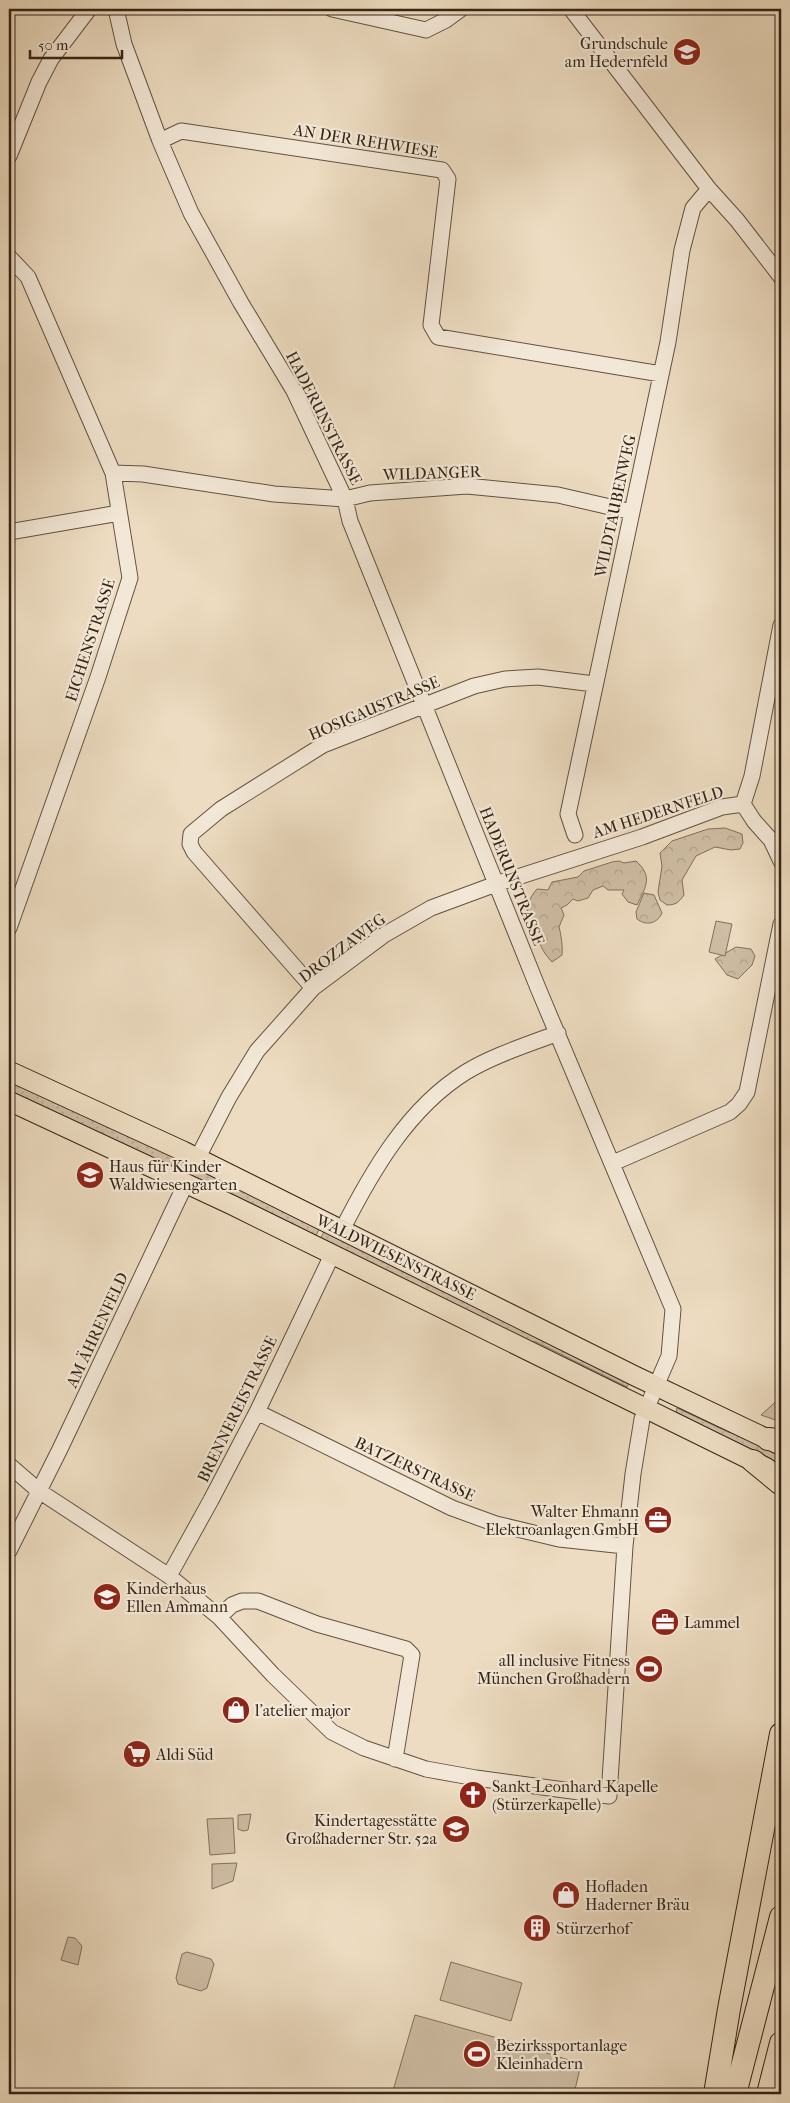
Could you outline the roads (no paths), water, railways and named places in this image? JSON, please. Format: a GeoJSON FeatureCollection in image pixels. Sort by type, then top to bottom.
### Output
{"type":"FeatureCollection","features":[{"type":"Feature","properties":{"kind":"highway"},"geometry":{"type":"LineString","coordinates":[[753,1461],[781,1484]]}},
{"type":"Feature","properties":{"kind":"highway"},"geometry":{"type":"LineString","coordinates":[[715,2094],[781,1734]]}},
{"type":"Feature","properties":{"kind":"highway"},"geometry":{"type":"LineString","coordinates":[[735,2094],[781,1917]]}},
{"type":"Feature","properties":{"kind":"highway"},"geometry":{"type":"LineString","coordinates":[[768,2094],[781,2044]]}},
{"type":"Feature","properties":{"kind":"main road","name":"WALDWIESENSTRASSE"},"geometry":{"type":"LineString","coordinates":[[9,1071],[197,1159],[657,1386],[777,1441]]}},
{"type":"Feature","properties":{"kind":"main road","name":"WALDWIESENSTRASSE"},"geometry":{"type":"LineString","coordinates":[[9,1101],[186,1183],[781,1475]]}},
{"type":"Feature","properties":{"kind":"street"},"geometry":{"type":"LineString","coordinates":[[9,156],[38,82],[51,59],[89,9]]}},
{"type":"Feature","properties":{"kind":"street","name":"HADERUNSTRASSE"},"geometry":{"type":"LineString","coordinates":[[116,9],[124,44],[160,141],[191,213],[241,303],[294,391],[345,499],[346,512],[496,884],[673,1309],[670,1356],[642,1419],[633,1474],[625,1546],[609,1796],[460,1775],[426,1769],[395,1759]]}},
{"type":"Feature","properties":{"kind":"street"},"geometry":{"type":"LineString","coordinates":[[332,9],[426,30],[446,20],[461,9]]}},
{"type":"Feature","properties":{"kind":"street"},"geometry":{"type":"LineString","coordinates":[[571,9],[709,189],[737,220],[781,277]]}},
{"type":"Feature","properties":{"kind":"street","name":"AN DER REHWIESE"},"geometry":{"type":"LineString","coordinates":[[160,141],[181,131],[442,170],[448,179],[431,325],[438,337],[661,374]]}},
{"type":"Feature","properties":{"kind":"street","name":"WILDTAUBENWEG"},"geometry":{"type":"LineString","coordinates":[[574,835],[568,814],[661,374],[682,250],[693,208],[709,189]]}},
{"type":"Feature","properties":{"kind":"street","name":"EICHENSTRASSE"},"geometry":{"type":"LineString","coordinates":[[9,257],[28,277],[113,473],[130,578],[98,677],[9,928]]}},
{"type":"Feature","properties":{"kind":"street","name":"WILDANGER"},"geometry":{"type":"LineString","coordinates":[[113,473],[143,474],[274,494],[345,499],[370,492],[467,486],[558,495],[632,512]]}},
{"type":"Feature","properties":{"kind":"street"},"geometry":{"type":"LineString","coordinates":[[9,532],[119,514]]}},
{"type":"Feature","properties":{"kind":"street","name":"AM HEDERNFELD"},"geometry":{"type":"LineString","coordinates":[[496,884],[642,837],[722,807],[743,804],[750,782],[781,626]]}},
{"type":"Feature","properties":{"kind":"street","name":"HOSIGAUSTRASSE"},"geometry":{"type":"LineString","coordinates":[[313,988],[194,852],[190,844],[191,834],[221,809],[323,745],[474,686],[505,679],[538,677],[594,684]]}},
{"type":"Feature","properties":{"kind":"street"},"geometry":{"type":"LineString","coordinates":[[743,804],[754,821],[771,840],[781,861]]}},
{"type":"Feature","properties":{"kind":"street","name":"DROZZAWEG"},"geometry":{"type":"LineString","coordinates":[[197,1159],[229,1097],[257,1051],[313,988],[384,935],[431,908],[496,884]]}},
{"type":"Feature","properties":{"kind":"street"},"geometry":{"type":"LineString","coordinates":[[612,1163],[730,1112],[739,1104],[747,1092],[781,924]]}},
{"type":"Feature","properties":{"kind":"street"},"geometry":{"type":"LineString","coordinates":[[342,1230],[384,1154],[411,1119],[440,1090],[467,1071],[491,1059],[558,1033]]}},
{"type":"Feature","properties":{"kind":"street","name":"AM ÄHRENFELD"},"geometry":{"type":"LineString","coordinates":[[9,1551],[186,1183]]}},
{"type":"Feature","properties":{"kind":"street","name":"BRENNEREISTRASSE"},"geometry":{"type":"LineString","coordinates":[[169,1576],[257,1412],[332,1255]]}},
{"type":"Feature","properties":{"kind":"street","name":"BATZERSTRASSE"},"geometry":{"type":"LineString","coordinates":[[257,1412],[452,1508],[496,1524],[559,1539],[625,1546]]}},
{"type":"Feature","properties":{"kind":"street"},"geometry":{"type":"LineString","coordinates":[[9,1465],[39,1491],[169,1576],[219,1618],[273,1675],[332,1732],[364,1748],[395,1759],[412,1656],[406,1649],[317,1624],[258,1601],[242,1601],[232,1605],[219,1618]]}},
{"type":"Feature","properties":{"kind":"place","name":"Grundschule am Hedernfeld"},"geometry":{"type":"Point","coordinates":[687,52]}},
{"type":"Feature","properties":{"kind":"place","name":"Haus für Kinder Waldwiesengarten"},"geometry":{"type":"Point","coordinates":[90,1175]}},
{"type":"Feature","properties":{"kind":"place","name":"Walter Ehmann Elektroanlagen GmbH"},"geometry":{"type":"Point","coordinates":[658,1520]}},
{"type":"Feature","properties":{"kind":"place","name":"Kinderhaus Ellen Ammann"},"geometry":{"type":"Point","coordinates":[107,1597]}},
{"type":"Feature","properties":{"kind":"place","name":"Lammel"},"geometry":{"type":"Point","coordinates":[665,1622]}},
{"type":"Feature","properties":{"kind":"place","name":"all inclusive Fitness München Großhadern"},"geometry":{"type":"Point","coordinates":[649,1669]}},
{"type":"Feature","properties":{"kind":"place","name":"l'atelier major"},"geometry":{"type":"Point","coordinates":[236,1710]}},
{"type":"Feature","properties":{"kind":"place","name":"Aldi Süd"},"geometry":{"type":"Point","coordinates":[137,1754]}},
{"type":"Feature","properties":{"kind":"place","name":"Sankt-Leonhard-Kapelle (Stürzerkapelle)"},"geometry":{"type":"Point","coordinates":[473,1795]}},
{"type":"Feature","properties":{"kind":"place","name":"Kindertagesstätte Großhaderner Str. 52a"},"geometry":{"type":"Point","coordinates":[456,1829]}},
{"type":"Feature","properties":{"kind":"place","name":"Hofladen Haderner Bräu"},"geometry":{"type":"Point","coordinates":[566,1895]}},
{"type":"Feature","properties":{"kind":"place","name":"Stürzerhof"},"geometry":{"type":"Point","coordinates":[537,1928]}},
{"type":"Feature","properties":{"kind":"place","name":"Bezirkssportanlage Kleinhadern"},"geometry":{"type":"Point","coordinates":[477,2054]}}]}
